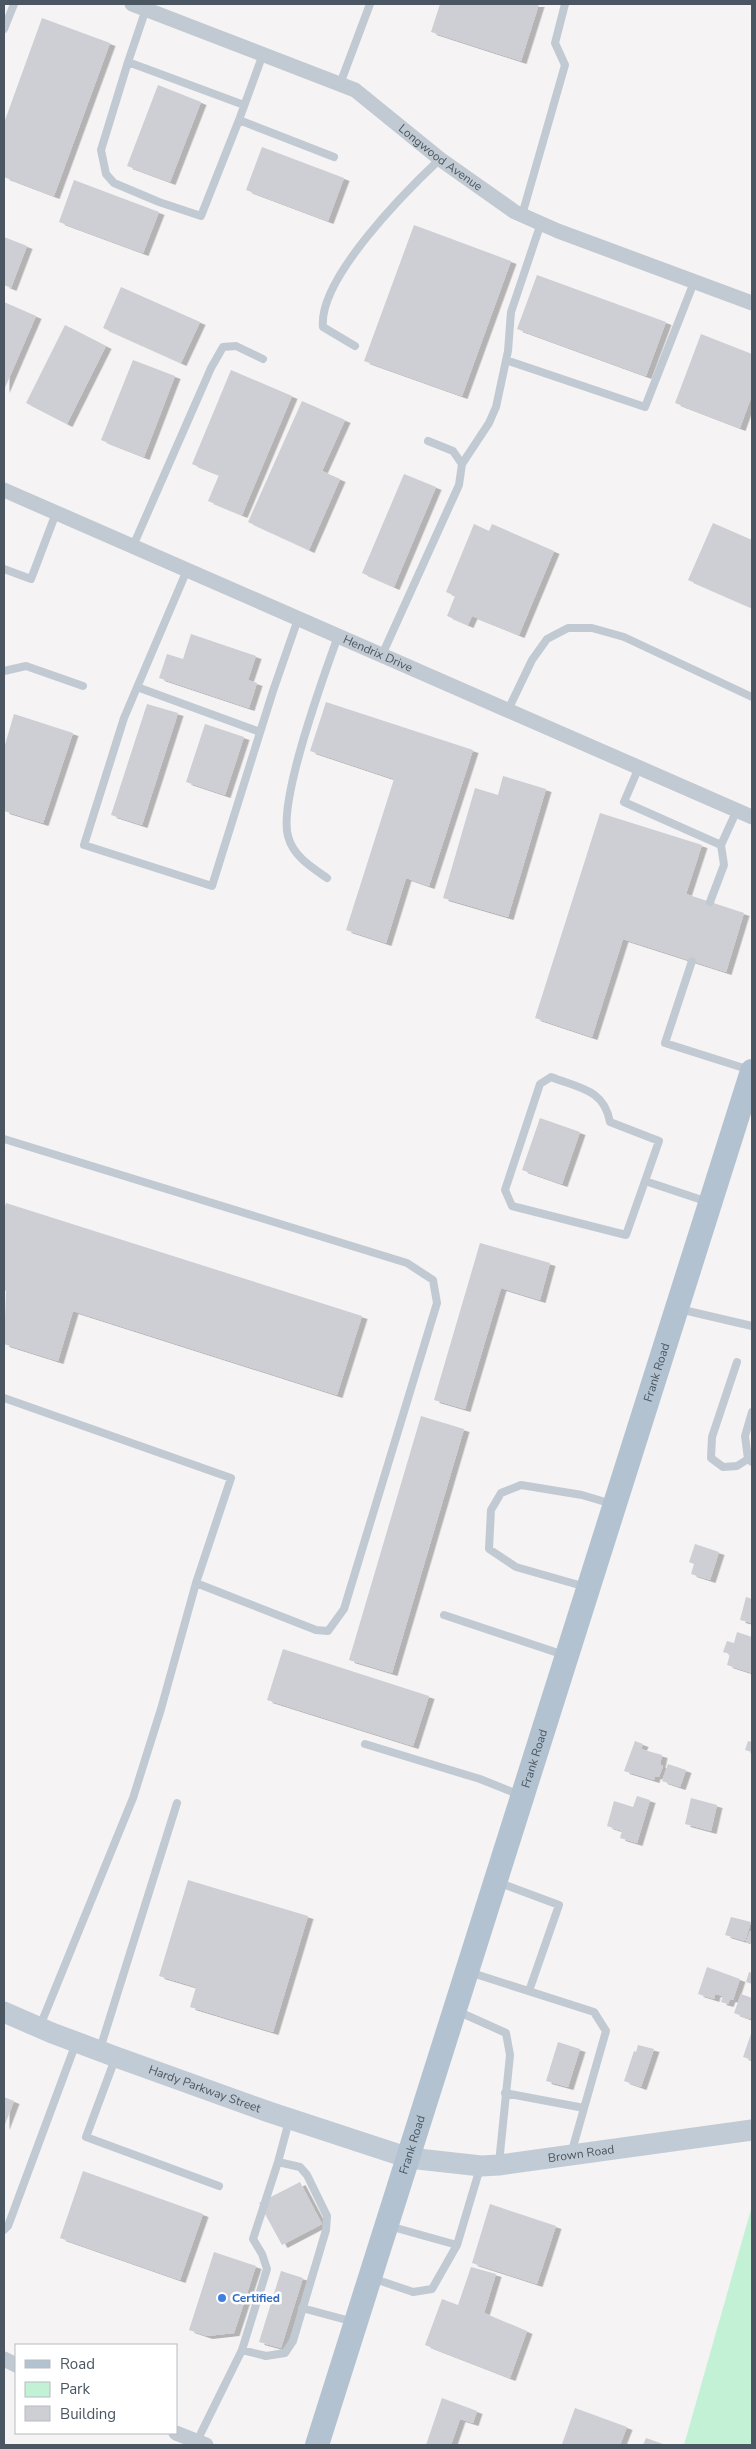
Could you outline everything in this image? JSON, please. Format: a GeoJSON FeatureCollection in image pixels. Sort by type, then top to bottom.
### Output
{"type":"FeatureCollection","features":[{"type":"Feature","properties":{"kind":"main road","name":"Frank Road"},"geometry":{"type":"LineString","coordinates":[[317,2445],[752,1071]]}},
{"type":"Feature","properties":{"kind":"main road","name":"Hardy Parkway Street"},"geometry":{"type":"LineString","coordinates":[[4,2012],[39,2028],[108,2054],[289,2119],[408,2158]]}},
{"type":"Feature","properties":{"kind":"main road","name":"Brown Road"},"geometry":{"type":"LineString","coordinates":[[408,2158],[490,2166],[752,2130]]}},
{"type":"Feature","properties":{"kind":"street","name":"Longwood Avenue"},"geometry":{"type":"LineString","coordinates":[[132,4],[355,90],[440,159],[522,215],[752,303]]}},
{"type":"Feature","properties":{"kind":"street","name":"Hendrix Drive"},"geometry":{"type":"LineString","coordinates":[[4,490],[752,817]]}},
{"type":"Feature","properties":{"kind":"street"},"geometry":{"type":"LineString","coordinates":[[178,2434],[201,2443]]}},
{"type":"Feature","properties":{"kind":"lane"},"geometry":{"type":"LineString","coordinates":[[4,29],[14,4]]}},
{"type":"Feature","properties":{"kind":"lane"},"geometry":{"type":"LineString","coordinates":[[340,84],[370,4]]}},
{"type":"Feature","properties":{"kind":"lane"},"geometry":{"type":"LineString","coordinates":[[522,215],[565,65],[555,44],[565,4]]}},
{"type":"Feature","properties":{"kind":"lane"},"geometry":{"type":"LineString","coordinates":[[146,9],[101,150],[106,174],[114,183],[159,202],[201,216],[263,54]]}},
{"type":"Feature","properties":{"kind":"lane"},"geometry":{"type":"LineString","coordinates":[[128,62],[244,105]]}},
{"type":"Feature","properties":{"kind":"lane"},"geometry":{"type":"LineString","coordinates":[[239,120],[334,157]]}},
{"type":"Feature","properties":{"kind":"lane"},"geometry":{"type":"LineString","coordinates":[[354,346],[323,327],[322,318],[334,286],[383,216],[440,159]]}},
{"type":"Feature","properties":{"kind":"lane"},"geometry":{"type":"LineString","coordinates":[[382,655],[459,485],[462,464],[489,423],[496,407],[506,360],[511,312],[540,223]]}},
{"type":"Feature","properties":{"kind":"lane"},"geometry":{"type":"LineString","coordinates":[[506,360],[645,407],[694,282]]}},
{"type":"Feature","properties":{"kind":"lane"},"geometry":{"type":"LineString","coordinates":[[133,546],[211,368],[223,347],[236,346],[263,359]]}},
{"type":"Feature","properties":{"kind":"lane"},"geometry":{"type":"LineString","coordinates":[[428,441],[453,451],[462,464]]}},
{"type":"Feature","properties":{"kind":"lane"},"geometry":{"type":"LineString","coordinates":[[4,569],[31,579],[56,512]]}},
{"type":"Feature","properties":{"kind":"lane"},"geometry":{"type":"LineString","coordinates":[[187,570],[124,718],[84,845],[212,886],[298,618]]}},
{"type":"Feature","properties":{"kind":"lane"},"geometry":{"type":"LineString","coordinates":[[508,710],[532,660],[547,639],[568,628],[592,628],[624,637],[752,697]]}},
{"type":"Feature","properties":{"kind":"lane"},"geometry":{"type":"LineString","coordinates":[[326,878],[302,860],[288,836],[288,812],[294,778],[314,704],[338,636]]}},
{"type":"Feature","properties":{"kind":"lane"},"geometry":{"type":"LineString","coordinates":[[4,671],[26,666],[83,686]]}},
{"type":"Feature","properties":{"kind":"lane"},"geometry":{"type":"LineString","coordinates":[[138,688],[260,732]]}},
{"type":"Feature","properties":{"kind":"lane"},"geometry":{"type":"LineString","coordinates":[[639,767],[624,802],[721,845]]}},
{"type":"Feature","properties":{"kind":"lane"},"geometry":{"type":"LineString","coordinates":[[710,902],[724,865],[721,845],[737,810]]}},
{"type":"Feature","properties":{"kind":"lane"},"geometry":{"type":"LineString","coordinates":[[692,961],[665,1043],[752,1071]]}},
{"type":"Feature","properties":{"kind":"lane"},"geometry":{"type":"LineString","coordinates":[[551,1077],[598,1096],[607,1108],[610,1122],[659,1141],[645,1181],[626,1235],[512,1206],[506,1190],[540,1084],[551,1077]]}},
{"type":"Feature","properties":{"kind":"lane"},"geometry":{"type":"LineString","coordinates":[[4,1139],[407,1263],[433,1280],[437,1303],[344,1609],[328,1631],[316,1630],[196,1584]]}},
{"type":"Feature","properties":{"kind":"lane"},"geometry":{"type":"LineString","coordinates":[[645,1181],[710,1203]]}},
{"type":"Feature","properties":{"kind":"lane"},"geometry":{"type":"LineString","coordinates":[[677,1308],[752,1326]]}},
{"type":"Feature","properties":{"kind":"lane"},"geometry":{"type":"LineString","coordinates":[[737,1362],[712,1437],[711,1458],[723,1467],[738,1466],[750,1460],[745,1436],[752,1412]]}},
{"type":"Feature","properties":{"kind":"lane"},"geometry":{"type":"LineString","coordinates":[[4,1398],[231,1478],[196,1584],[161,1709],[133,1798],[39,2028]]}},
{"type":"Feature","properties":{"kind":"lane"},"geometry":{"type":"LineString","coordinates":[[588,1587],[516,1567],[489,1549],[491,1510],[501,1493],[521,1485],[582,1495],[614,1504]]}},
{"type":"Feature","properties":{"kind":"lane"},"geometry":{"type":"LineString","coordinates":[[444,1615],[566,1656]]}},
{"type":"Feature","properties":{"kind":"lane"},"geometry":{"type":"LineString","coordinates":[[365,1744],[471,1776],[522,1796]]}},
{"type":"Feature","properties":{"kind":"lane"},"geometry":{"type":"LineString","coordinates":[[178,1803],[86,2137],[219,2186]]}},
{"type":"Feature","properties":{"kind":"lane"},"geometry":{"type":"LineString","coordinates":[[495,1882],[559,1905],[529,1991]]}},
{"type":"Feature","properties":{"kind":"lane"},"geometry":{"type":"LineString","coordinates":[[467,1971],[594,2012],[606,2031],[571,2156]]}},
{"type":"Feature","properties":{"kind":"lane"},"geometry":{"type":"LineString","coordinates":[[370,2277],[413,2292],[432,2289],[457,2245],[490,2166],[505,2093],[510,2055],[506,2033],[455,2010]]}},
{"type":"Feature","properties":{"kind":"lane"},"geometry":{"type":"LineString","coordinates":[[4,2230],[8,2226],[76,2042]]}},
{"type":"Feature","properties":{"kind":"lane"},"geometry":{"type":"LineString","coordinates":[[505,2093],[584,2108]]}},
{"type":"Feature","properties":{"kind":"lane"},"geometry":{"type":"LineString","coordinates":[[201,2443],[242,2350],[267,2269],[262,2254],[253,2239],[278,2162],[289,2119]]}},
{"type":"Feature","properties":{"kind":"lane"},"geometry":{"type":"LineString","coordinates":[[242,2350],[266,2356],[285,2353],[292,2341],[326,2230],[327,2216],[307,2175],[300,2167],[278,2162]]}},
{"type":"Feature","properties":{"kind":"lane"},"geometry":{"type":"LineString","coordinates":[[387,2225],[457,2245]]}},
{"type":"Feature","properties":{"kind":"lane"},"geometry":{"type":"LineString","coordinates":[[302,2308],[356,2323]]}},
{"type":"Feature","properties":{"kind":"green space"},"geometry":{"type":"Polygon","coordinates":[[[752,2206],[752,2445],[684,2445],[752,2206]]]}},
{"type":"Feature","properties":{"kind":"building"},"geometry":{"type":"Polygon","coordinates":[[[440,4],[539,4],[521,61],[431,32],[440,4]]]}},
{"type":"Feature","properties":{"kind":"building"},"geometry":{"type":"Polygon","coordinates":[[[42,18],[110,43],[54,196],[4,177],[4,123],[42,18]]]}},
{"type":"Feature","properties":{"kind":"building"},"geometry":{"type":"Polygon","coordinates":[[[158,85],[201,102],[170,182],[127,166],[158,85]]]}},
{"type":"Feature","properties":{"kind":"building"},"geometry":{"type":"Polygon","coordinates":[[[262,147],[344,178],[328,221],[246,190],[262,147]]]}},
{"type":"Feature","properties":{"kind":"building"},"geometry":{"type":"Polygon","coordinates":[[[74,180],[159,212],[143,253],[59,222],[74,180]]]}},
{"type":"Feature","properties":{"kind":"building"},"geometry":{"type":"Polygon","coordinates":[[[414,225],[511,261],[462,396],[364,361],[414,225]]]}},
{"type":"Feature","properties":{"kind":"building"},"geometry":{"type":"Polygon","coordinates":[[[4,237],[27,246],[11,288],[4,285],[4,237]]]}},
{"type":"Feature","properties":{"kind":"building"},"geometry":{"type":"Polygon","coordinates":[[[537,275],[666,322],[646,376],[517,329],[537,275]]]}},
{"type":"Feature","properties":{"kind":"building"},"geometry":{"type":"Polygon","coordinates":[[[121,287],[200,322],[181,363],[103,328],[121,287]]]}},
{"type":"Feature","properties":{"kind":"building"},"geometry":{"type":"Polygon","coordinates":[[[4,302],[36,316],[4,390],[4,302]]]}},
{"type":"Feature","properties":{"kind":"building"},"geometry":{"type":"Polygon","coordinates":[[[65,325],[106,346],[67,424],[26,403],[65,325]]]}},
{"type":"Feature","properties":{"kind":"building"},"geometry":{"type":"Polygon","coordinates":[[[701,334],[752,354],[752,395],[740,428],[675,403],[701,334]]]}},
{"type":"Feature","properties":{"kind":"building"},"geometry":{"type":"Polygon","coordinates":[[[133,360],[175,376],[144,457],[101,440],[133,360]]]}},
{"type":"Feature","properties":{"kind":"building"},"geometry":{"type":"Polygon","coordinates":[[[231,370],[292,396],[242,515],[208,501],[219,475],[192,464],[231,370]]]}},
{"type":"Feature","properties":{"kind":"building"},"geometry":{"type":"Polygon","coordinates":[[[302,401],[345,420],[322,471],[340,479],[309,550],[248,522],[302,401]]]}},
{"type":"Feature","properties":{"kind":"building"},"geometry":{"type":"Polygon","coordinates":[[[404,474],[436,487],[394,587],[362,573],[404,474]]]}},
{"type":"Feature","properties":{"kind":"building"},"geometry":{"type":"Polygon","coordinates":[[[713,523],[752,540],[752,608],[688,580],[713,523]]]}},
{"type":"Feature","properties":{"kind":"building"},"geometry":{"type":"Polygon","coordinates":[[[474,524],[489,531],[492,524],[554,551],[519,635],[472,616],[468,625],[447,616],[455,596],[446,592],[474,524]]]}},
{"type":"Feature","properties":{"kind":"building"},"geometry":{"type":"Polygon","coordinates":[[[191,634],[256,656],[248,680],[257,683],[249,708],[159,678],[167,654],[183,659],[191,634]]]}},
{"type":"Feature","properties":{"kind":"building"},"geometry":{"type":"Polygon","coordinates":[[[326,702],[473,750],[429,886],[406,878],[386,943],[346,930],[394,779],[310,751],[326,702]]]}},
{"type":"Feature","properties":{"kind":"building"},"geometry":{"type":"Polygon","coordinates":[[[147,704],[178,713],[142,825],[111,815],[147,704]]]}},
{"type":"Feature","properties":{"kind":"building"},"geometry":{"type":"Polygon","coordinates":[[[14,714],[73,733],[43,823],[4,811],[4,748],[14,714]]]}},
{"type":"Feature","properties":{"kind":"building"},"geometry":{"type":"Polygon","coordinates":[[[205,724],[244,737],[225,795],[186,782],[205,724]]]}},
{"type":"Feature","properties":{"kind":"building"},"geometry":{"type":"Polygon","coordinates":[[[503,776],[546,789],[508,917],[443,898],[475,788],[498,795],[503,776]]]}},
{"type":"Feature","properties":{"kind":"building"},"geometry":{"type":"Polygon","coordinates":[[[600,813],[702,845],[686,894],[744,913],[726,972],[623,939],[592,1037],[535,1018],[600,813]]]}},
{"type":"Feature","properties":{"kind":"building"},"geometry":{"type":"Polygon","coordinates":[[[540,1118],[580,1132],[562,1184],[522,1170],[540,1118]]]}},
{"type":"Feature","properties":{"kind":"building"},"geometry":{"type":"Polygon","coordinates":[[[6,1203],[362,1316],[337,1395],[73,1311],[58,1361],[4,1344],[6,1291],[4,1290],[4,1210],[6,1203]]]}},
{"type":"Feature","properties":{"kind":"building"},"geometry":{"type":"Polygon","coordinates":[[[480,1243],[550,1263],[540,1300],[501,1288],[465,1409],[434,1400],[480,1243]]]}},
{"type":"Feature","properties":{"kind":"building"},"geometry":{"type":"Polygon","coordinates":[[[421,1416],[464,1429],[392,1673],[349,1660],[421,1416]]]}},
{"type":"Feature","properties":{"kind":"building"},"geometry":{"type":"Polygon","coordinates":[[[695,1544],[719,1552],[710,1580],[691,1574],[694,1564],[689,1562],[695,1544]]]}},
{"type":"Feature","properties":{"kind":"building"},"geometry":{"type":"Polygon","coordinates":[[[746,1597],[752,1599],[752,1623],[740,1620],[746,1597]]]}},
{"type":"Feature","properties":{"kind":"building"},"geometry":{"type":"Polygon","coordinates":[[[737,1632],[752,1637],[752,1673],[727,1665],[730,1654],[723,1652],[727,1641],[734,1643],[737,1632]]]}},
{"type":"Feature","properties":{"kind":"building"},"geometry":{"type":"Polygon","coordinates":[[[283,1649],[429,1696],[413,1746],[267,1700],[283,1649]]]}},
{"type":"Feature","properties":{"kind":"building"},"geometry":{"type":"Polygon","coordinates":[[[635,1741],[643,1744],[641,1749],[662,1755],[660,1765],[663,1766],[659,1777],[655,1776],[654,1780],[624,1771],[635,1741]]]}},
{"type":"Feature","properties":{"kind":"building"},"geometry":{"type":"Polygon","coordinates":[[[748,1741],[752,1742],[752,1752],[745,1750],[748,1741]]]}},
{"type":"Feature","properties":{"kind":"building"},"geometry":{"type":"Polygon","coordinates":[[[668,1764],[686,1770],[680,1787],[662,1781],[668,1764]]]}},
{"type":"Feature","properties":{"kind":"building"},"geometry":{"type":"Polygon","coordinates":[[[637,1796],[650,1800],[637,1843],[620,1838],[622,1831],[607,1826],[614,1801],[633,1807],[637,1796]]]}},
{"type":"Feature","properties":{"kind":"building"},"geometry":{"type":"Polygon","coordinates":[[[691,1798],[717,1805],[711,1831],[685,1824],[691,1798]]]}},
{"type":"Feature","properties":{"kind":"building"},"geometry":{"type":"Polygon","coordinates":[[[188,1880],[308,1916],[273,2032],[190,2007],[196,1987],[159,1976],[188,1880]]]}},
{"type":"Feature","properties":{"kind":"building"},"geometry":{"type":"Polygon","coordinates":[[[731,1917],[751,1922],[745,1941],[725,1935],[731,1917]]]}},
{"type":"Feature","properties":{"kind":"building"},"geometry":{"type":"Polygon","coordinates":[[[750,1931],[752,1931],[752,1943],[746,1942],[750,1931]]]}},
{"type":"Feature","properties":{"kind":"building"},"geometry":{"type":"Polygon","coordinates":[[[707,1967],[740,1979],[733,2000],[730,1999],[728,2004],[721,2002],[723,1996],[715,1994],[714,1999],[698,1994],[707,1967]]]}},
{"type":"Feature","properties":{"kind":"building"},"geometry":{"type":"Polygon","coordinates":[[[749,1972],[752,1973],[752,1984],[746,1982],[749,1972]]]}},
{"type":"Feature","properties":{"kind":"building"},"geometry":{"type":"Polygon","coordinates":[[[741,1994],[752,1998],[750,2019],[734,2013],[741,1994]]]}},
{"type":"Feature","properties":{"kind":"building"},"geometry":{"type":"Polygon","coordinates":[[[752,2031],[752,2060],[743,2057],[752,2031]]]}},
{"type":"Feature","properties":{"kind":"building"},"geometry":{"type":"Polygon","coordinates":[[[558,2042],[580,2049],[568,2087],[546,2081],[558,2042]]]}},
{"type":"Feature","properties":{"kind":"building"},"geometry":{"type":"Polygon","coordinates":[[[638,2045],[654,2049],[641,2087],[624,2081],[634,2051],[636,2052],[638,2045]]]}},
{"type":"Feature","properties":{"kind":"building"},"geometry":{"type":"Polygon","coordinates":[[[4,2097],[14,2101],[4,2127],[4,2097]]]}},
{"type":"Feature","properties":{"kind":"building"},"geometry":{"type":"Polygon","coordinates":[[[83,2171],[203,2214],[180,2280],[60,2238],[83,2171]]]}},
{"type":"Feature","properties":{"kind":"building"},"geometry":{"type":"Polygon","coordinates":[[[300,2182],[322,2224],[282,2245],[259,2203],[300,2182]]]}},
{"type":"Feature","properties":{"kind":"building"},"geometry":{"type":"Polygon","coordinates":[[[490,2204],[556,2226],[537,2284],[472,2263],[490,2204]]]}},
{"type":"Feature","properties":{"kind":"building","name":"Certified"},"geometry":{"type":"Polygon","coordinates":[[[214,2252],[256,2266],[234,2333],[207,2336],[189,2330],[214,2252]]]}},
{"type":"Feature","properties":{"kind":"building"},"geometry":{"type":"Polygon","coordinates":[[[471,2267],[496,2274],[484,2313],[527,2331],[510,2378],[425,2345],[442,2299],[458,2305],[471,2267]]]}},
{"type":"Feature","properties":{"kind":"building"},"geometry":{"type":"Polygon","coordinates":[[[281,2271],[303,2278],[281,2348],[259,2342],[281,2271]]]}},
{"type":"Feature","properties":{"kind":"building"},"geometry":{"type":"Polygon","coordinates":[[[442,2398],[477,2411],[473,2423],[460,2419],[451,2445],[426,2445],[442,2398]]]}},
{"type":"Feature","properties":{"kind":"building"},"geometry":{"type":"Polygon","coordinates":[[[575,2408],[627,2427],[620,2445],[562,2444],[575,2408]]]}},
{"type":"Feature","properties":{"kind":"building"},"geometry":{"type":"Polygon","coordinates":[[[646,2438],[666,2445],[643,2445],[646,2438]]]}},
{"type":"Feature","properties":{"kind":"place","name":"Certified"},"geometry":{"type":"Point","coordinates":[222,2298]}}]}
